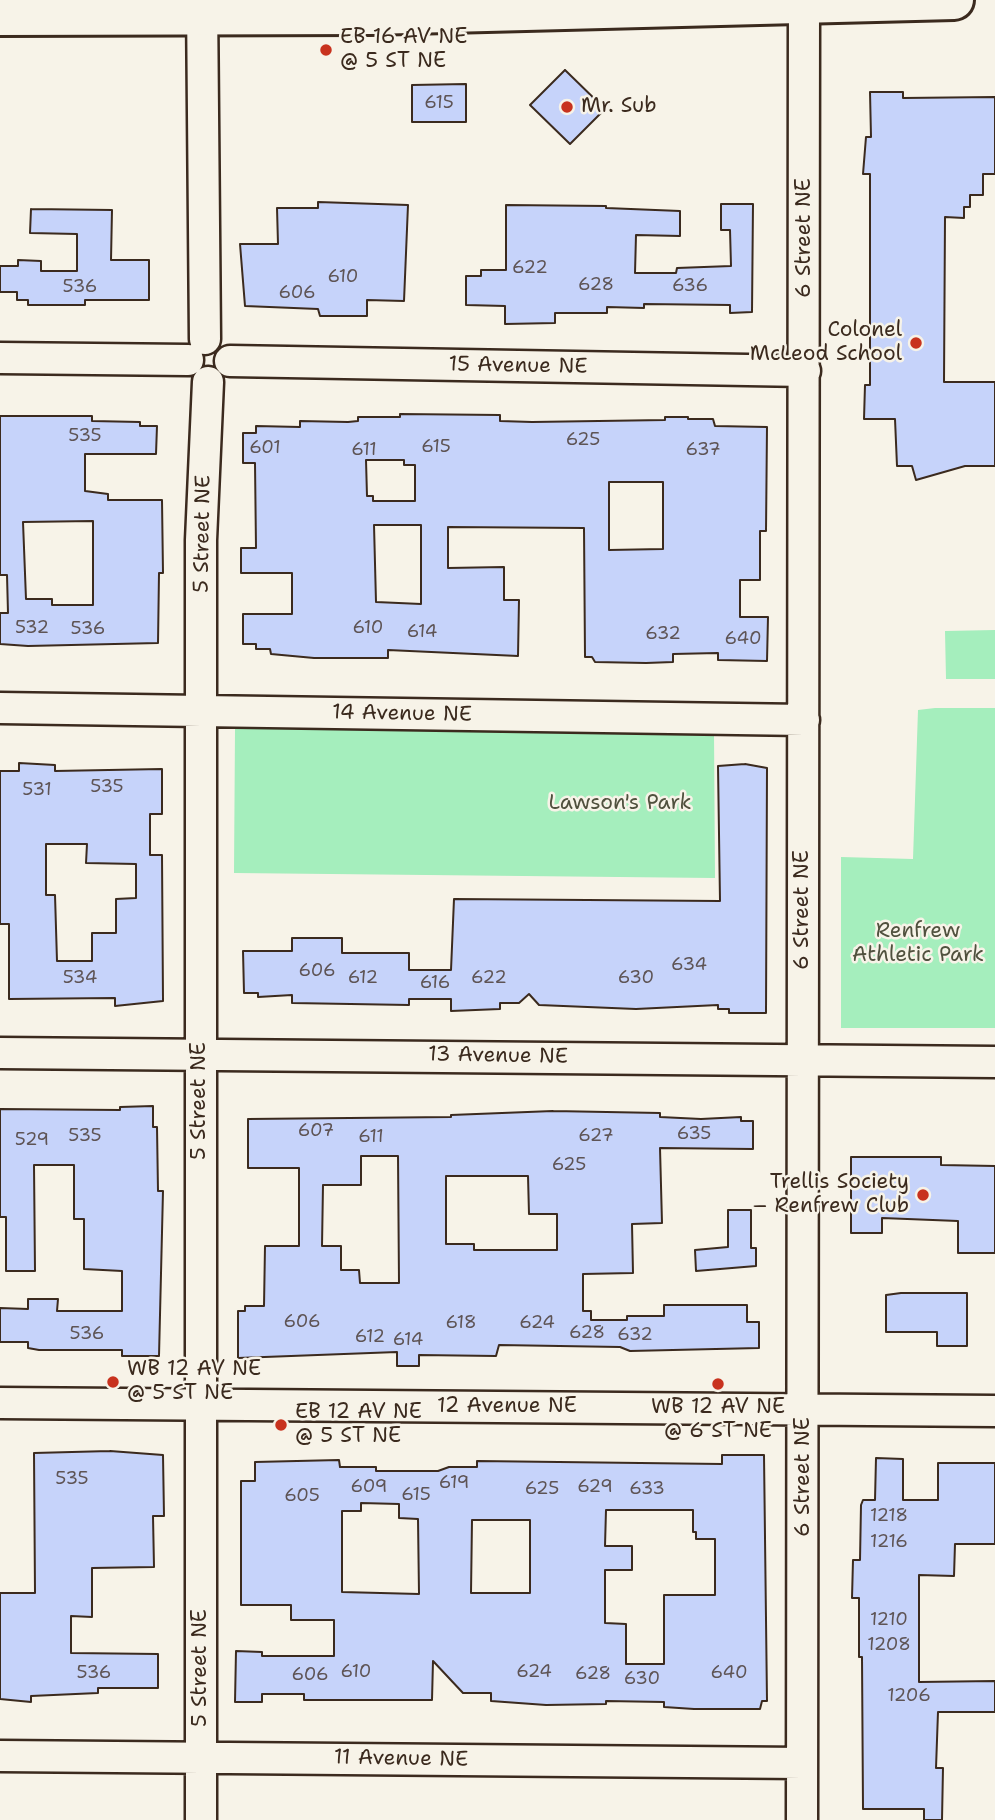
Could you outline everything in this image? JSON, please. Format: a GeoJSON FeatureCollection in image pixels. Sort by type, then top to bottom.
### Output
{"type":"FeatureCollection","features":[{"type":"Feature","properties":{"kind":"highway"},"geometry":{"type":"LineString","coordinates":[[0,16],[202,8],[370,15],[954,0]]}},
{"type":"Feature","properties":{"kind":"street","name":"6 Street NE"},"geometry":{"type":"LineString","coordinates":[[802,1820],[804,2]]}},
{"type":"Feature","properties":{"kind":"street"},"geometry":{"type":"LineString","coordinates":[[0,358],[196,350],[223,344],[230,361],[221,378],[208,382],[196,377],[196,350],[202,8]]}},
{"type":"Feature","properties":{"kind":"street","name":"15 Avenue NE"},"geometry":{"type":"LineString","coordinates":[[230,361],[805,371]]}},
{"type":"Feature","properties":{"kind":"street","name":"5 Street NE"},"geometry":{"type":"LineString","coordinates":[[201,1820],[201,540],[208,382]]}},
{"type":"Feature","properties":{"kind":"street","name":"14 Avenue NE"},"geometry":{"type":"LineString","coordinates":[[0,708],[804,720]]}},
{"type":"Feature","properties":{"kind":"street","name":"13 Avenue NE"},"geometry":{"type":"LineString","coordinates":[[0,1053],[995,1062]]}},
{"type":"Feature","properties":{"kind":"street","name":"12 Avenue NE"},"geometry":{"type":"LineString","coordinates":[[0,1403],[995,1411]]}},
{"type":"Feature","properties":{"kind":"street","name":"11 Avenue NE"},"geometry":{"type":"LineString","coordinates":[[0,1756],[802,1763]]}},
{"type":"Feature","properties":{"kind":"green space"},"geometry":{"type":"Polygon","coordinates":[[[995,630],[995,679],[946,679],[945,631],[995,630]]]}},
{"type":"Feature","properties":{"kind":"green space","name":"Renfrew Athletic Park"},"geometry":{"type":"Polygon","coordinates":[[[995,708],[995,1028],[841,1028],[841,857],[913,859],[918,710],[995,708]]]}},
{"type":"Feature","properties":{"kind":"green space","name":"Lawson's Park"},"geometry":{"type":"Polygon","coordinates":[[[235,729],[714,731],[715,878],[234,873],[235,729]]]}},
{"type":"Feature","properties":{"kind":"building","name":"Mr. Sub"},"geometry":{"type":"Polygon","coordinates":[[[565,70],[605,109],[570,144],[530,105],[565,70]]]}},
{"type":"Feature","properties":{"kind":"building"},"geometry":{"type":"Polygon","coordinates":[[[466,84],[466,122],[412,122],[412,85],[466,84]]]}},
{"type":"Feature","properties":{"kind":"building"},"geometry":{"type":"Polygon","coordinates":[[[870,92],[903,92],[903,98],[995,97],[995,174],[983,174],[983,195],[970,195],[970,207],[964,207],[964,218],[945,217],[944,382],[995,382],[995,466],[965,466],[916,480],[912,466],[897,466],[895,419],[864,419],[865,385],[870,385],[870,174],[863,174],[866,137],[871,137],[870,92]]]}},
{"type":"Feature","properties":{"kind":"building"},"geometry":{"type":"Polygon","coordinates":[[[318,202],[408,205],[404,301],[367,300],[367,316],[320,316],[318,309],[245,306],[240,244],[278,244],[277,208],[318,208],[318,202]]]}},
{"type":"Feature","properties":{"kind":"building"},"geometry":{"type":"Polygon","coordinates":[[[721,204],[753,204],[752,312],[730,313],[730,305],[644,304],[644,308],[607,307],[607,313],[555,313],[555,323],[505,324],[505,306],[466,305],[466,276],[481,276],[481,270],[506,270],[506,205],[606,206],[680,211],[680,236],[636,235],[635,273],[676,273],[677,268],[731,266],[730,230],[721,230],[721,204]]]}},
{"type":"Feature","properties":{"kind":"building"},"geometry":{"type":"Polygon","coordinates":[[[31,209],[112,210],[111,260],[149,260],[149,300],[85,300],[85,305],[28,305],[28,300],[17,300],[17,292],[0,292],[0,266],[18,266],[18,260],[41,261],[41,271],[77,271],[77,234],[30,233],[31,209]]]}},
{"type":"Feature","properties":{"kind":"building"},"geometry":{"type":"Polygon","coordinates":[[[400,414],[500,415],[500,421],[532,422],[665,420],[665,417],[688,417],[713,419],[715,426],[767,427],[766,531],[760,531],[760,580],[740,580],[740,617],[768,617],[767,661],[718,660],[718,653],[673,654],[673,662],[646,663],[595,662],[592,657],[585,657],[584,528],[448,527],[448,568],[504,567],[504,600],[519,600],[518,656],[388,650],[388,658],[314,658],[271,654],[270,649],[256,649],[256,644],[243,644],[243,614],[292,614],[292,573],[241,573],[241,548],[256,548],[255,463],[243,463],[243,433],[256,433],[256,426],[300,427],[300,421],[348,422],[358,421],[358,417],[400,417],[400,414]],[[366,460],[367,496],[373,496],[373,501],[415,501],[415,465],[404,465],[404,460],[366,460]],[[609,482],[609,550],[663,549],[663,482],[609,482]],[[374,525],[376,602],[421,604],[421,525],[374,525]]]}},
{"type":"Feature","properties":{"kind":"building"},"geometry":{"type":"Polygon","coordinates":[[[0,416],[92,416],[92,421],[140,422],[140,426],[157,426],[156,454],[85,454],[85,491],[108,494],[108,500],[162,500],[163,573],[159,573],[158,643],[28,646],[0,644],[0,613],[8,613],[7,575],[0,575],[0,416]],[[93,521],[23,522],[26,599],[52,599],[52,605],[93,605],[93,521]]]}},
{"type":"Feature","properties":{"kind":"building"},"geometry":{"type":"Polygon","coordinates":[[[19,763],[55,765],[55,771],[162,769],[162,814],[150,814],[150,855],[162,855],[163,1001],[115,1006],[115,998],[9,999],[9,924],[0,924],[0,771],[19,771],[19,763]],[[46,844],[46,895],[55,895],[57,961],[92,961],[92,933],[116,933],[116,899],[136,898],[136,864],[86,863],[87,844],[46,844]]]}},
{"type":"Feature","properties":{"kind":"building"},"geometry":{"type":"Polygon","coordinates":[[[745,764],[767,768],[766,1013],[729,1013],[729,1009],[718,1009],[718,1005],[636,1009],[539,1005],[529,994],[519,1003],[500,1003],[500,1009],[451,1011],[451,999],[409,999],[409,1005],[292,1003],[292,995],[258,997],[258,993],[244,993],[243,951],[292,951],[292,938],[342,938],[342,953],[409,953],[409,970],[451,970],[454,899],[720,901],[718,766],[745,764]]]}},
{"type":"Feature","properties":{"kind":"building"},"geometry":{"type":"Polygon","coordinates":[[[153,1106],[153,1127],[157,1127],[158,1191],[163,1191],[159,1356],[122,1356],[122,1350],[39,1350],[28,1348],[28,1342],[0,1342],[0,1308],[28,1309],[28,1299],[58,1299],[57,1311],[122,1311],[122,1271],[84,1269],[84,1219],[74,1219],[74,1165],[34,1165],[35,1271],[6,1271],[6,1217],[0,1217],[0,1109],[120,1110],[120,1107],[153,1106]]]}},
{"type":"Feature","properties":{"kind":"building"},"geometry":{"type":"Polygon","coordinates":[[[553,1111],[660,1113],[660,1117],[741,1117],[741,1121],[753,1121],[753,1149],[660,1148],[662,1223],[632,1224],[633,1273],[583,1274],[583,1311],[591,1311],[591,1320],[627,1320],[627,1316],[664,1316],[664,1305],[747,1305],[747,1322],[759,1322],[759,1348],[630,1351],[620,1347],[499,1345],[496,1356],[419,1355],[419,1366],[397,1366],[397,1352],[238,1358],[238,1311],[245,1311],[245,1306],[264,1306],[265,1246],[299,1246],[299,1168],[248,1168],[248,1119],[553,1111]],[[361,1156],[361,1185],[323,1185],[322,1246],[341,1246],[341,1270],[359,1270],[360,1283],[399,1283],[398,1156],[361,1156]],[[446,1176],[446,1244],[474,1244],[474,1250],[557,1250],[557,1214],[529,1214],[528,1176],[446,1176]]]}},
{"type":"Feature","properties":{"kind":"building","name":"Trellis Society – Renfrew Club"},"geometry":{"type":"Polygon","coordinates":[[[851,1157],[941,1157],[941,1165],[995,1166],[995,1253],[958,1253],[958,1221],[882,1218],[882,1233],[851,1233],[851,1157]]]}},
{"type":"Feature","properties":{"kind":"building"},"geometry":{"type":"Polygon","coordinates":[[[728,1210],[751,1210],[751,1248],[756,1248],[756,1266],[696,1271],[695,1250],[728,1247],[728,1210]]]}},
{"type":"Feature","properties":{"kind":"building"},"geometry":{"type":"Polygon","coordinates":[[[967,1293],[967,1346],[937,1346],[937,1332],[886,1332],[886,1295],[967,1293]]]}},
{"type":"Feature","properties":{"kind":"building"},"geometry":{"type":"Polygon","coordinates":[[[110,1451],[163,1455],[164,1516],[153,1516],[154,1567],[92,1568],[92,1617],[71,1616],[71,1653],[158,1654],[158,1688],[98,1688],[98,1693],[31,1696],[31,1702],[0,1699],[0,1593],[35,1593],[34,1453],[110,1451]]]}},
{"type":"Feature","properties":{"kind":"building"},"geometry":{"type":"Polygon","coordinates":[[[722,1455],[764,1455],[767,1701],[762,1701],[760,1709],[664,1707],[664,1702],[606,1701],[606,1704],[546,1705],[491,1701],[491,1693],[463,1693],[433,1661],[432,1700],[304,1700],[304,1694],[262,1694],[262,1702],[235,1702],[236,1651],[262,1652],[262,1656],[334,1656],[334,1620],[291,1620],[291,1605],[241,1605],[241,1481],[255,1481],[255,1462],[339,1460],[340,1467],[376,1467],[376,1471],[438,1471],[449,1467],[477,1467],[477,1461],[722,1464],[722,1455]],[[361,1503],[361,1511],[342,1511],[342,1592],[419,1594],[418,1519],[399,1518],[399,1504],[361,1503]],[[606,1510],[605,1546],[632,1546],[632,1570],[605,1570],[605,1623],[626,1624],[626,1664],[664,1664],[664,1595],[715,1595],[715,1539],[696,1539],[696,1532],[693,1532],[693,1510],[606,1510]],[[472,1520],[471,1593],[530,1593],[530,1520],[472,1520]]]}},
{"type":"Feature","properties":{"kind":"building"},"geometry":{"type":"Polygon","coordinates":[[[876,1458],[903,1459],[903,1500],[938,1500],[938,1463],[995,1463],[995,1544],[955,1544],[954,1576],[919,1575],[919,1682],[995,1681],[995,1712],[938,1712],[936,1768],[943,1768],[942,1820],[924,1820],[924,1809],[863,1809],[862,1657],[859,1657],[859,1598],[852,1598],[853,1560],[860,1560],[861,1505],[863,1500],[875,1500],[876,1458]]]}},
{"type":"Feature","properties":{"kind":"place","name":"EB 16 AV NE @ 5 ST NE"},"geometry":{"type":"Point","coordinates":[326,50]}},
{"type":"Feature","properties":{"kind":"place","name":"Mr. Sub"},"geometry":{"type":"Point","coordinates":[567,107]}},
{"type":"Feature","properties":{"kind":"place","name":"Colonel McLeod School"},"geometry":{"type":"Point","coordinates":[916,343]}},
{"type":"Feature","properties":{"kind":"place","name":"Trellis Society – Renfrew Club"},"geometry":{"type":"Point","coordinates":[923,1195]}},
{"type":"Feature","properties":{"kind":"place","name":"WB 12 AV NE @ 5 ST NE"},"geometry":{"type":"Point","coordinates":[113,1382]}},
{"type":"Feature","properties":{"kind":"place","name":"WB 12 AV NE @ 6 ST NE"},"geometry":{"type":"Point","coordinates":[718,1384]}},
{"type":"Feature","properties":{"kind":"place","name":"EB 12 AV NE @ 5 ST NE"},"geometry":{"type":"Point","coordinates":[281,1425]}}]}
